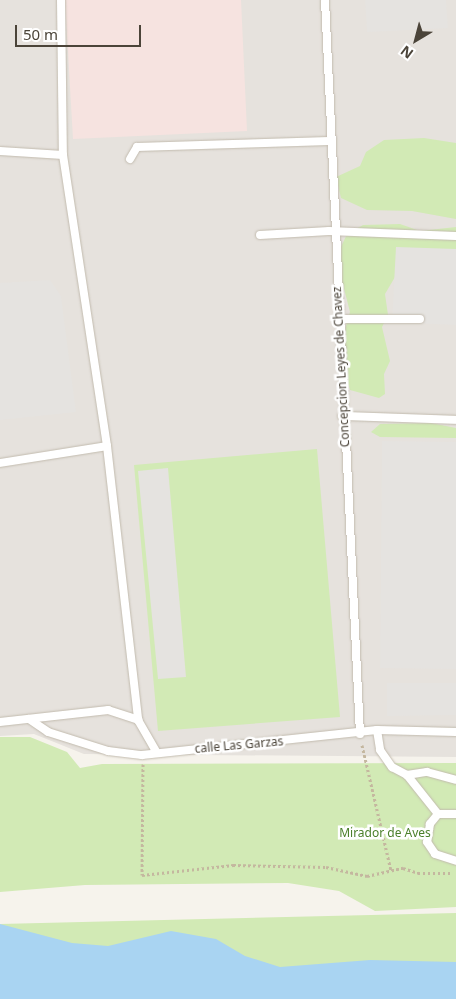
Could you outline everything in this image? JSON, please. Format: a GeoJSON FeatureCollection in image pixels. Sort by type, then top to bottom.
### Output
{"type":"FeatureCollection","features":[{"type":"Feature","properties":{"kind":"lane"},"geometry":{"type":"LineString","coordinates":[[60,0],[63,155],[107,446],[138,720],[157,753]]}},
{"type":"Feature","properties":{"kind":"lane","name":"Concepcion Leyes de Chavez"},"geometry":{"type":"LineString","coordinates":[[324,0],[342,416],[360,734]]}},
{"type":"Feature","properties":{"kind":"lane"},"geometry":{"type":"LineString","coordinates":[[130,159],[136,147],[329,141]]}},
{"type":"Feature","properties":{"kind":"lane"},"geometry":{"type":"LineString","coordinates":[[0,151],[63,155]]}},
{"type":"Feature","properties":{"kind":"lane"},"geometry":{"type":"LineString","coordinates":[[260,235],[334,232],[456,236]]}},
{"type":"Feature","properties":{"kind":"lane"},"geometry":{"type":"LineString","coordinates":[[338,319],[420,319]]}},
{"type":"Feature","properties":{"kind":"lane"},"geometry":{"type":"LineString","coordinates":[[342,416],[456,420]]}},
{"type":"Feature","properties":{"kind":"lane"},"geometry":{"type":"LineString","coordinates":[[0,463],[107,446]]}},
{"type":"Feature","properties":{"kind":"lane"},"geometry":{"type":"LineString","coordinates":[[0,722],[108,710],[138,720]]}},
{"type":"Feature","properties":{"kind":"lane","name":"calle Las Garzas"},"geometry":{"type":"LineString","coordinates":[[30,719],[48,732],[108,751],[142,754],[360,734],[377,730],[456,732]]}},
{"type":"Feature","properties":{"kind":"lane"},"geometry":{"type":"LineString","coordinates":[[377,730],[384,759],[407,775],[438,814]]}},
{"type":"Feature","properties":{"kind":"lane"},"geometry":{"type":"LineString","coordinates":[[407,775],[427,772],[456,780]]}},
{"type":"Feature","properties":{"kind":"lane"},"geometry":{"type":"LineString","coordinates":[[438,814],[456,814]]}},
{"type":"Feature","properties":{"kind":"lane"},"geometry":{"type":"LineString","coordinates":[[438,814],[430,824],[428,842],[435,854],[456,861]]}},
{"type":"Feature","properties":{"kind":"path"},"geometry":{"type":"LineString","coordinates":[[360,734],[391,871]]}},
{"type":"Feature","properties":{"kind":"path"},"geometry":{"type":"LineString","coordinates":[[142,754],[142,875],[233,865],[326,867],[367,876],[391,871],[456,873]]}},
{"type":"Feature","properties":{"kind":"shaded area"},"geometry":{"type":"Polygon","coordinates":[[[0,0],[456,0],[456,757],[84,754],[34,734],[0,736],[0,0]]]}},
{"type":"Feature","properties":{"kind":"shaded area"},"geometry":{"type":"Polygon","coordinates":[[[65,0],[241,0],[247,131],[73,139],[65,0]]]}},
{"type":"Feature","properties":{"kind":"shaded area"},"geometry":{"type":"Polygon","coordinates":[[[365,0],[446,0],[448,28],[367,32],[365,0]]]}},
{"type":"Feature","properties":{"kind":"shaded area"},"geometry":{"type":"Polygon","coordinates":[[[396,247],[456,249],[456,325],[392,322],[396,247]]]}},
{"type":"Feature","properties":{"kind":"shaded area"},"geometry":{"type":"Polygon","coordinates":[[[50,280],[61,296],[76,412],[0,420],[0,283],[50,280]]]}},
{"type":"Feature","properties":{"kind":"shaded area"},"geometry":{"type":"Polygon","coordinates":[[[382,441],[456,442],[456,669],[380,668],[382,441]]]}},
{"type":"Feature","properties":{"kind":"shaded area"},"geometry":{"type":"Polygon","coordinates":[[[168,468],[186,677],[158,679],[138,471],[168,468]]]}},
{"type":"Feature","properties":{"kind":"shaded area"},"geometry":{"type":"Polygon","coordinates":[[[387,683],[456,683],[456,715],[387,716],[387,683]]]}},
{"type":"Feature","properties":{"kind":"green space"},"geometry":{"type":"Polygon","coordinates":[[[424,138],[456,143],[456,219],[412,211],[367,210],[341,198],[336,177],[360,166],[366,152],[384,140],[424,138]]]}},
{"type":"Feature","properties":{"kind":"green space"},"geometry":{"type":"Polygon","coordinates":[[[400,224],[420,231],[456,227],[456,273],[395,277],[385,294],[388,315],[382,327],[390,361],[384,374],[385,394],[379,398],[350,390],[338,355],[350,312],[341,277],[341,247],[347,234],[363,225],[400,224]]]}},
{"type":"Feature","properties":{"kind":"green space"},"geometry":{"type":"Polygon","coordinates":[[[431,423],[456,428],[456,438],[380,437],[371,432],[380,424],[431,423]]]}},
{"type":"Feature","properties":{"kind":"green space"},"geometry":{"type":"Polygon","coordinates":[[[317,449],[340,717],[158,731],[134,465],[317,449]]]}},
{"type":"Feature","properties":{"kind":"green space","name":"Mirador de Aves"},"geometry":{"type":"Polygon","coordinates":[[[0,737],[30,737],[67,752],[80,768],[102,764],[456,763],[456,907],[375,911],[339,891],[288,883],[85,885],[0,892],[0,737]]]}},
{"type":"Feature","properties":{"kind":"green space"},"geometry":{"type":"Polygon","coordinates":[[[456,913],[456,999],[0,999],[0,924],[456,913]]]}},
{"type":"Feature","properties":{"kind":"water"},"geometry":{"type":"Polygon","coordinates":[[[0,924],[72,943],[108,946],[171,931],[216,939],[245,956],[280,967],[370,960],[456,962],[456,999],[0,999],[0,924]]]}}]}
